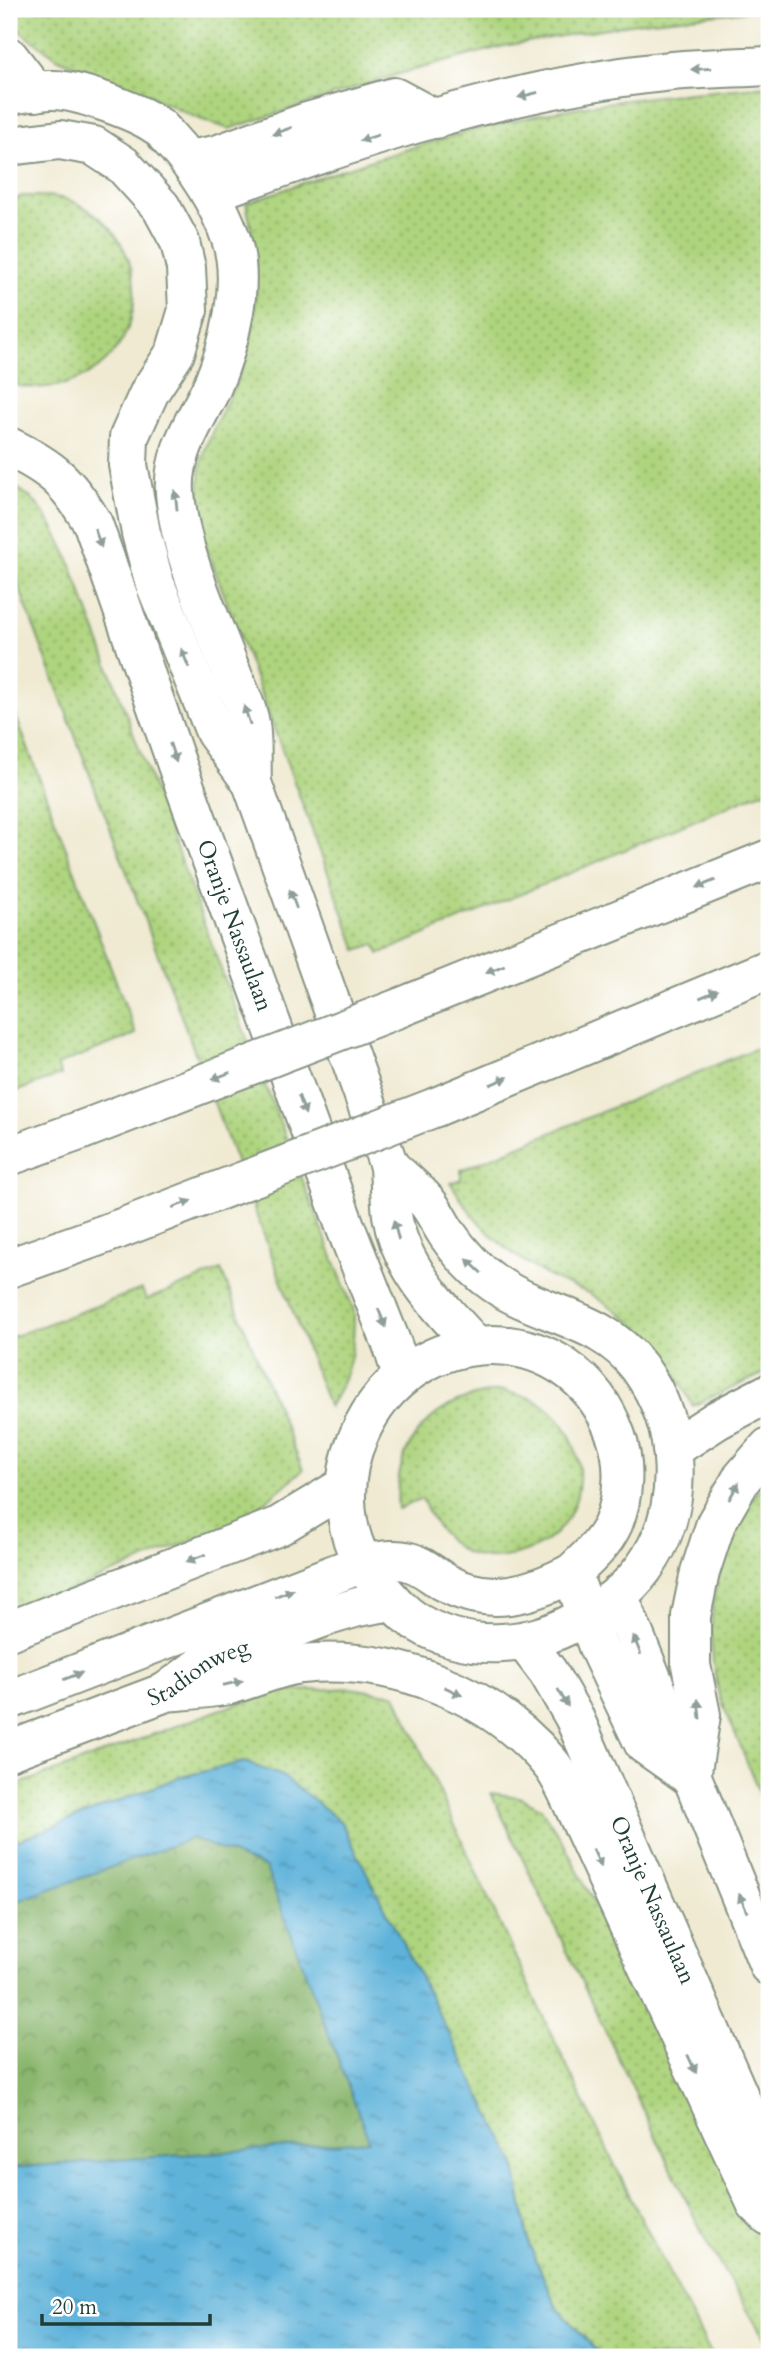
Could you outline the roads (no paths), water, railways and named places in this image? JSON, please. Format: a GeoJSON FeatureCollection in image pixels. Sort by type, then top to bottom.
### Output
{"type":"FeatureCollection","features":[{"type":"Feature","properties":{"kind":"main road"},"geometry":{"type":"LineString","coordinates":[[9,57],[22,94],[53,90],[111,104],[157,125],[189,159],[210,194],[232,240],[236,272],[233,315],[226,351],[210,391],[190,425],[179,456],[174,489],[178,523],[250,723],[252,782]]}},
{"type":"Feature","properties":{"kind":"main road"},"geometry":{"type":"LineString","coordinates":[[161,207],[210,194],[360,141],[540,92],[664,71],[769,66]]}},
{"type":"Feature","properties":{"kind":"main road"},"geometry":{"type":"LineString","coordinates":[[189,159],[216,155],[304,123],[394,97],[435,119]]}},
{"type":"Feature","properties":{"kind":"main road"},"geometry":{"type":"LineString","coordinates":[[9,146],[60,140],[94,146],[123,165],[161,207],[180,242],[186,268],[188,310],[175,353],[150,391],[129,438],[128,465],[141,533],[154,581],[215,732],[252,782],[389,1166],[392,1215],[399,1241],[415,1273],[441,1309],[475,1345],[421,1362],[401,1376],[367,1415],[352,1449],[345,1486],[349,1524],[363,1563],[382,1592],[410,1617],[443,1635],[480,1644],[525,1642],[553,1634],[618,1595],[642,1569],[660,1539],[671,1507],[674,1473],[671,1438],[659,1400],[638,1365],[608,1337],[495,1284],[469,1263],[428,1203],[389,1166]]}},
{"type":"Feature","properties":{"kind":"main road","name":"Oranje Nassaulaan"},"geometry":{"type":"LineString","coordinates":[[9,447],[51,469],[77,498],[93,524],[177,765],[345,1226],[393,1347],[401,1376]]}},
{"type":"Feature","properties":{"kind":"main road"},"geometry":{"type":"LineString","coordinates":[[9,1156],[399,1008],[769,859]]}},
{"type":"Feature","properties":{"kind":"main road"},"geometry":{"type":"LineString","coordinates":[[9,1268],[119,1229],[436,1107],[769,969]]}},
{"type":"Feature","properties":{"kind":"main road","name":"Stadionweg"},"geometry":{"type":"LineString","coordinates":[[9,1700],[363,1563],[405,1561],[424,1567],[445,1582],[483,1596],[519,1595],[545,1587],[572,1573],[597,1548],[612,1525],[622,1492],[622,1452],[609,1417],[588,1387],[564,1367],[533,1352],[500,1345],[475,1345]]}},
{"type":"Feature","properties":{"kind":"main road"},"geometry":{"type":"LineString","coordinates":[[672,1449],[717,1420],[769,1393]]}},
{"type":"Feature","properties":{"kind":"main road"},"geometry":{"type":"LineString","coordinates":[[691,1777],[701,1716],[691,1665],[691,1616],[700,1572],[716,1523],[742,1478],[769,1447]]}},
{"type":"Feature","properties":{"kind":"main road"},"geometry":{"type":"LineString","coordinates":[[9,1631],[279,1526],[345,1486]]}},
{"type":"Feature","properties":{"kind":"main road"},"geometry":{"type":"LineString","coordinates":[[572,1573],[586,1616],[643,1744],[691,1777]]}},
{"type":"Feature","properties":{"kind":"main road"},"geometry":{"type":"LineString","coordinates":[[618,1595],[769,1966]]}},
{"type":"Feature","properties":{"kind":"main road","name":"Stadionweg"},"geometry":{"type":"LineString","coordinates":[[9,1751],[166,1692],[210,1659],[328,1616],[392,1601]]}},
{"type":"Feature","properties":{"kind":"main road","name":"Oranje Nassaulaan"},"geometry":{"type":"LineString","coordinates":[[525,1642],[548,1671],[574,1717],[769,2165]]}},
{"type":"Feature","properties":{"kind":"main road"},"geometry":{"type":"LineString","coordinates":[[166,1692],[229,1685],[299,1664],[348,1662],[400,1670],[454,1690],[509,1724],[551,1764],[582,1824],[756,2203],[769,2216]]}},
{"type":"Feature","properties":{"kind":"water"},"geometry":{"type":"Polygon","coordinates":[[[244,1762],[283,1776],[341,1822],[514,2161],[529,2244],[556,2306],[602,2357],[9,2357],[9,2168],[369,2141],[266,1868],[192,1838],[9,1904],[9,1844],[177,1778],[244,1762]]]}}]}
